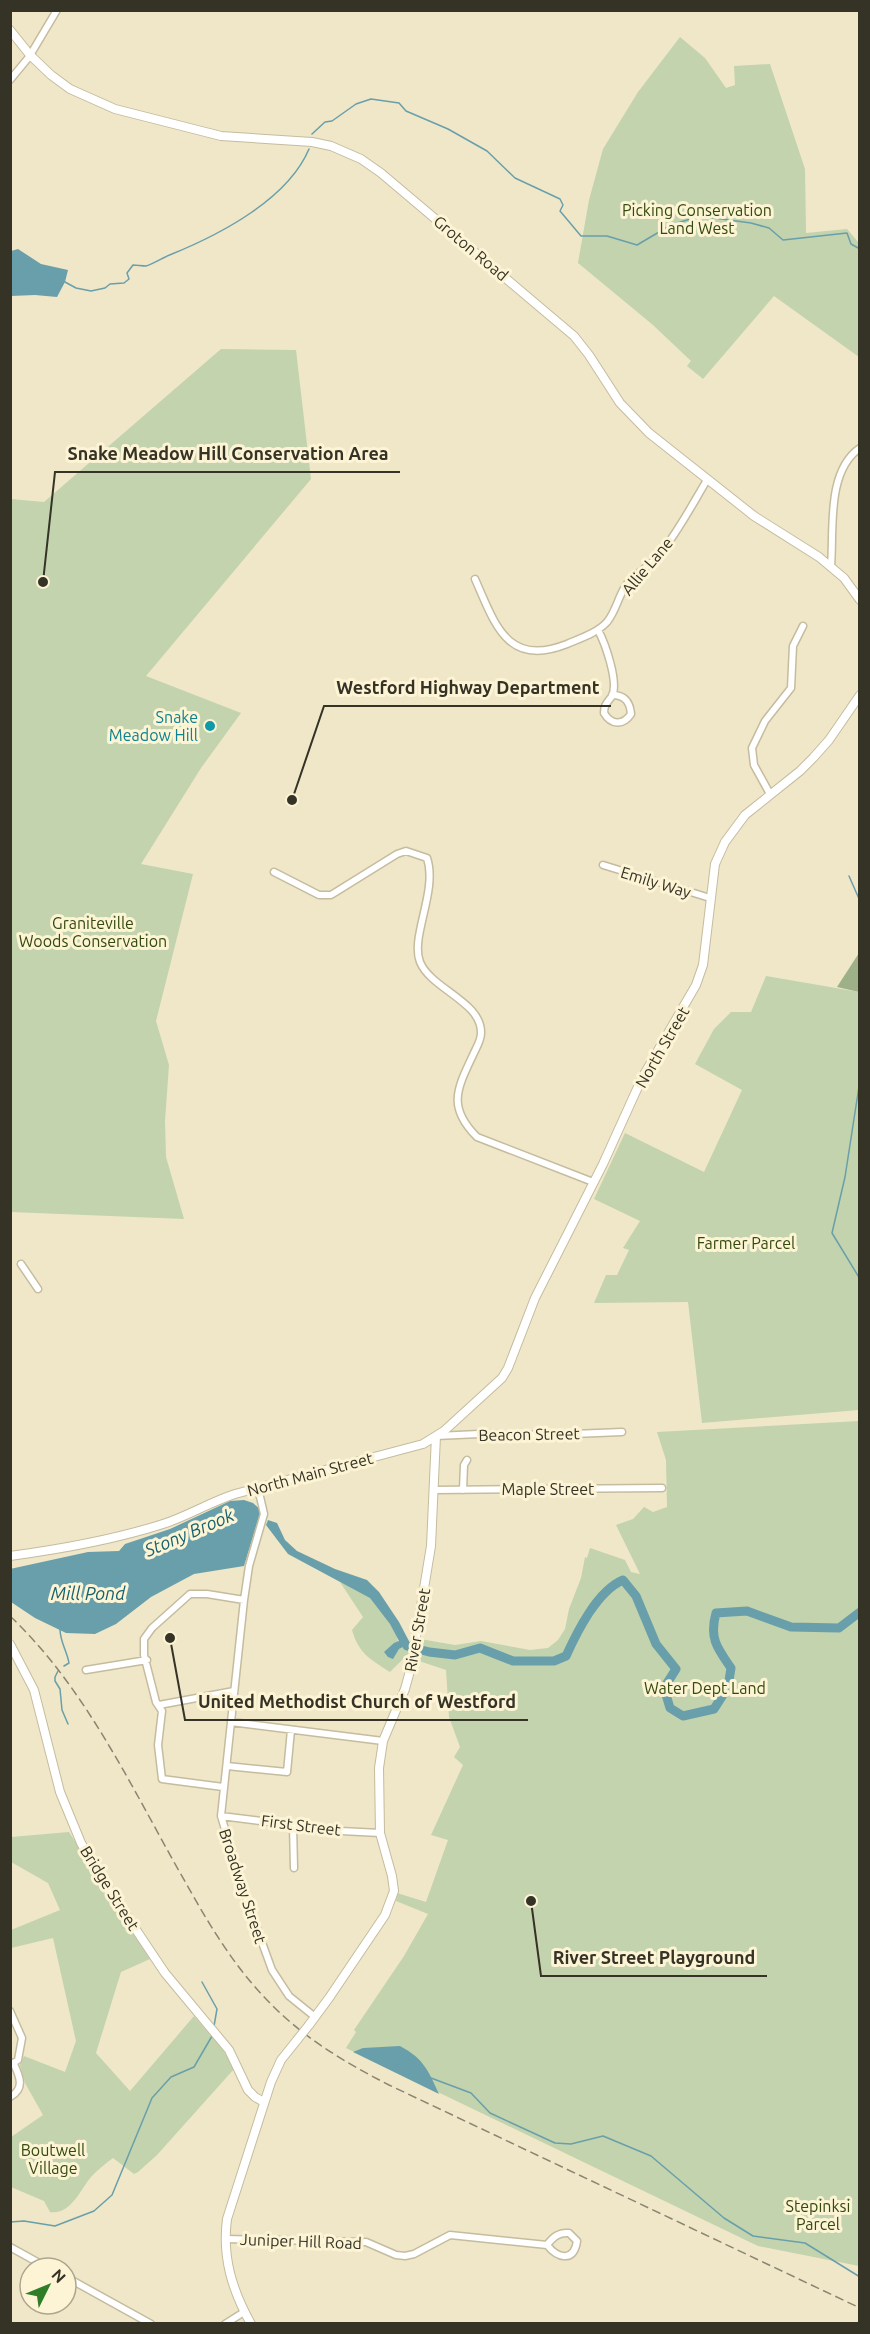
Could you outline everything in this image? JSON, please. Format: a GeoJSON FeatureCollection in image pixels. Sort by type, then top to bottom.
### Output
{"type":"FeatureCollection","features":[{"type":"Feature","properties":{"kind":"main road","name":"Groton Road"},"geometry":{"type":"LineString","coordinates":[[10,30],[30,55],[60,82],[115,109],[221,136],[312,142],[331,146],[371,165],[574,336],[590,355],[613,394],[659,442],[754,516],[819,557],[844,578],[860,600]]}},
{"type":"Feature","properties":{"kind":"main road","name":"North Street"},"geometry":{"type":"LineString","coordinates":[[436,1436],[491,1388],[508,1368],[535,1298],[642,1078],[696,985],[703,965],[715,864],[725,842],[745,814],[813,758],[860,695]]}},
{"type":"Feature","properties":{"kind":"main road","name":"North Main Street"},"geometry":{"type":"LineString","coordinates":[[10,1556],[79,1546],[173,1521],[225,1497],[417,1446],[436,1436]]}},
{"type":"Feature","properties":{"kind":"main road","name":"River Street"},"geometry":{"type":"LineString","coordinates":[[251,2324],[230,2275],[226,2239],[230,2208],[264,2102],[278,2067],[329,1998],[390,1906],[394,1891],[380,1833],[378,1777],[383,1741],[408,1682],[413,1655],[431,1546],[436,1436]]}},
{"type":"Feature","properties":{"kind":"main road","name":"Bridge Street"},"geometry":{"type":"LineString","coordinates":[[10,1644],[34,1690],[60,1792],[70,1820],[91,1861],[165,1973],[229,2050],[249,2090],[264,2102]]}},
{"type":"Feature","properties":{"kind":"street"},"geometry":{"type":"LineString","coordinates":[[10,80],[30,55],[57,10]]}},
{"type":"Feature","properties":{"kind":"street"},"geometry":{"type":"LineString","coordinates":[[831,567],[832,512],[837,490],[844,467],[852,454],[860,448]]}},
{"type":"Feature","properties":{"kind":"street","name":"Allie Lane"},"geometry":{"type":"LineString","coordinates":[[598,630],[609,620],[626,586],[660,555],[707,480]]}},
{"type":"Feature","properties":{"kind":"street"},"geometry":{"type":"LineString","coordinates":[[475,579],[498,629],[510,643],[518,647],[529,651],[549,650],[598,630],[611,660],[612,695],[604,707],[604,713],[612,722],[618,723],[629,717],[630,708],[623,697],[612,695]]}},
{"type":"Feature","properties":{"kind":"street"},"geometry":{"type":"LineString","coordinates":[[771,794],[754,765],[752,748],[765,721],[791,688],[793,646],[803,626]]}},
{"type":"Feature","properties":{"kind":"street"},"geometry":{"type":"LineString","coordinates":[[274,872],[319,895],[331,895],[397,854],[406,851],[427,858],[431,870],[418,947],[419,959],[424,970],[475,1014],[481,1026],[481,1037],[459,1084],[457,1098],[459,1112],[465,1125],[477,1137],[593,1182]]}},
{"type":"Feature","properties":{"kind":"street","name":"Emily Way"},"geometry":{"type":"LineString","coordinates":[[603,865],[710,898]]}},
{"type":"Feature","properties":{"kind":"street"},"geometry":{"type":"LineString","coordinates":[[21,1264],[38,1289]]}},
{"type":"Feature","properties":{"kind":"street","name":"Beacon Street"},"geometry":{"type":"LineString","coordinates":[[436,1436],[490,1433],[549,1435],[622,1432]]}},
{"type":"Feature","properties":{"kind":"street"},"geometry":{"type":"LineString","coordinates":[[463,1490],[464,1465],[468,1460]]}},
{"type":"Feature","properties":{"kind":"street","name":"Broadway Street"},"geometry":{"type":"LineString","coordinates":[[258,1488],[264,1514],[249,1566],[244,1600],[221,1816],[248,1904],[272,1970],[289,1996],[315,2017]]}},
{"type":"Feature","properties":{"kind":"street","name":"Maple Street"},"geometry":{"type":"LineString","coordinates":[[434,1490],[558,1491],[662,1488]]}},
{"type":"Feature","properties":{"kind":"street"},"geometry":{"type":"LineString","coordinates":[[223,1787],[162,1779],[158,1745],[162,1711],[156,1702],[143,1644],[147,1634],[186,1596],[207,1594],[244,1600]]}},
{"type":"Feature","properties":{"kind":"street"},"geometry":{"type":"LineString","coordinates":[[86,1670],[147,1660]]}},
{"type":"Feature","properties":{"kind":"street"},"geometry":{"type":"LineString","coordinates":[[159,1705],[234,1691]]}},
{"type":"Feature","properties":{"kind":"street"},"geometry":{"type":"LineString","coordinates":[[231,1722],[383,1741]]}},
{"type":"Feature","properties":{"kind":"street"},"geometry":{"type":"LineString","coordinates":[[227,1766],[287,1772],[291,1730]]}},
{"type":"Feature","properties":{"kind":"street","name":"First Street"},"geometry":{"type":"LineString","coordinates":[[221,1816],[380,1833]]}},
{"type":"Feature","properties":{"kind":"street"},"geometry":{"type":"LineString","coordinates":[[293,1824],[294,1868]]}},
{"type":"Feature","properties":{"kind":"street"},"geometry":{"type":"LineString","coordinates":[[10,2011],[22,2038],[20,2054],[12,2065],[21,2083],[19,2090],[10,2097]]}},
{"type":"Feature","properties":{"kind":"street","name":"Juniper Hill Road"},"geometry":{"type":"LineString","coordinates":[[226,2239],[366,2242],[396,2255],[405,2256],[450,2235],[547,2245],[557,2254],[565,2256],[570,2256],[576,2250],[577,2241],[569,2233],[564,2232],[556,2235],[547,2245]]}},
{"type":"Feature","properties":{"kind":"street"},"geometry":{"type":"LineString","coordinates":[[10,2247],[26,2256]]}},
{"type":"Feature","properties":{"kind":"street"},"geometry":{"type":"LineString","coordinates":[[78,2284],[151,2324]]}},
{"type":"Feature","properties":{"kind":"street"},"geometry":{"type":"LineString","coordinates":[[225,2324],[244,2312]]}},
{"type":"Feature","properties":{"kind":"green space","name":"Picking Conservation Land West"},"geometry":{"type":"Polygon","coordinates":[[[680,37],[705,58],[726,88],[735,85],[734,66],[770,64],[805,169],[806,233],[847,229],[859,243],[859,357],[774,296],[703,379],[687,366],[691,361],[653,325],[578,263],[589,200],[603,149],[638,92],[680,37]]]}},
{"type":"Feature","properties":{"kind":"green space","name":"Graniteville Woods Conservation"},"geometry":{"type":"Polygon","coordinates":[[[221,349],[296,350],[311,479],[146,676],[241,713],[201,768],[141,864],[193,874],[156,1021],[169,1065],[165,1121],[166,1157],[184,1219],[11,1212],[11,499],[44,502],[221,349]]]}},
{"type":"Feature","properties":{"kind":"green space"},"geometry":{"type":"Polygon","coordinates":[[[859,953],[859,992],[837,987],[859,953]]]}},
{"type":"Feature","properties":{"kind":"green space","name":"Farmer Parcel"},"geometry":{"type":"Polygon","coordinates":[[[766,976],[859,992],[859,1410],[702,1423],[688,1302],[594,1303],[606,1275],[617,1275],[629,1250],[623,1248],[640,1221],[594,1199],[625,1133],[704,1172],[742,1090],[695,1064],[714,1029],[731,1012],[751,1012],[766,976]]]}},
{"type":"Feature","properties":{"kind":"green space"},"geometry":{"type":"Polygon","coordinates":[[[859,1421],[859,2266],[758,2246],[346,2048],[356,2032],[354,2030],[404,1956],[428,1914],[396,1901],[397,1893],[426,1902],[448,1840],[431,1835],[463,1765],[454,1757],[460,1747],[449,1717],[446,1670],[419,1661],[420,1639],[455,1645],[481,1641],[530,1650],[548,1648],[558,1640],[565,1629],[585,1557],[587,1558],[590,1548],[625,1560],[631,1572],[640,1574],[616,1525],[633,1519],[644,1507],[653,1512],[667,1507],[666,1460],[657,1432],[859,1421]]]}},
{"type":"Feature","properties":{"kind":"green space"},"geometry":{"type":"Polygon","coordinates":[[[340,1582],[356,1588],[375,1601],[397,1636],[399,1649],[403,1647],[410,1652],[390,1672],[371,1659],[358,1645],[352,1630],[363,1617],[340,1582]]]}},
{"type":"Feature","properties":{"kind":"green space","name":"Boutwell Village"},"geometry":{"type":"Polygon","coordinates":[[[69,1832],[150,1959],[121,1972],[96,2053],[130,2091],[194,2016],[223,2050],[234,2069],[157,2155],[138,2172],[134,2174],[113,2158],[93,2174],[69,2206],[64,2210],[50,2212],[44,2201],[11,2187],[11,2137],[43,2115],[25,2083],[20,2065],[24,2056],[65,2072],[76,2041],[53,1938],[11,1948],[11,1930],[60,1910],[48,1883],[11,1862],[11,1837],[69,1832]]]}},
{"type":"Feature","properties":{"kind":"water"},"geometry":{"type":"Polygon","coordinates":[[[18,249],[41,264],[68,270],[57,297],[11,296],[11,251],[18,249]]]}},
{"type":"Feature","properties":{"kind":"water","name":"Mill Pond"},"geometry":{"type":"Polygon","coordinates":[[[244,1500],[253,1503],[261,1510],[244,1566],[194,1574],[151,1597],[116,1624],[95,1634],[66,1633],[35,1618],[11,1602],[10,1569],[88,1552],[119,1551],[125,1544],[170,1529],[230,1501],[244,1500]]]}},
{"type":"Feature","properties":{"kind":"water"},"geometry":{"type":"Polygon","coordinates":[[[268,1520],[277,1523],[285,1540],[297,1551],[335,1569],[367,1580],[379,1592],[399,1622],[410,1643],[410,1652],[403,1647],[393,1659],[388,1657],[384,1652],[399,1641],[390,1624],[370,1598],[288,1554],[266,1525],[268,1520]]]}},
{"type":"Feature","properties":{"kind":"water"},"geometry":{"type":"Polygon","coordinates":[[[400,2046],[420,2061],[432,2078],[439,2094],[353,2052],[363,2048],[400,2046]]]}},
{"type":"Feature","properties":{"kind":"waterway"},"geometry":{"type":"LineString","coordinates":[[312,134],[325,122],[332,121],[356,104],[371,99],[399,103],[406,111],[448,129],[487,151],[515,178],[560,199],[563,205],[560,211],[581,236],[607,236],[637,245],[671,225],[700,216],[751,223],[769,228],[783,240],[847,233],[851,244],[860,249]]}},
{"type":"Feature","properties":{"kind":"waterway"},"geometry":{"type":"LineString","coordinates":[[65,282],[76,288],[91,291],[105,288],[110,284],[124,283],[129,279],[127,273],[133,265],[146,266],[211,236],[251,213],[286,184],[309,149]]}},
{"type":"Feature","properties":{"kind":"waterway"},"geometry":{"type":"LineString","coordinates":[[849,876],[860,901]]}},
{"type":"Feature","properties":{"kind":"waterway"},"geometry":{"type":"LineString","coordinates":[[860,1080],[845,1177],[832,1233],[860,1279]]}},
{"type":"Feature","properties":{"kind":"waterway","name":"Stony Brook"},"geometry":{"type":"LineString","coordinates":[[407,1646],[429,1652],[455,1655],[480,1648],[513,1661],[554,1661],[566,1656],[582,1624],[596,1603],[614,1585],[623,1580],[636,1596],[656,1644],[676,1669],[664,1688],[670,1708],[683,1716],[714,1709],[728,1687],[731,1668],[714,1636],[716,1613],[747,1611],[791,1627],[839,1628],[860,1612]]}},
{"type":"Feature","properties":{"kind":"waterway"},"geometry":{"type":"LineString","coordinates":[[60,1629],[69,1663],[64,1666]]}},
{"type":"Feature","properties":{"kind":"waterway"},"geometry":{"type":"LineString","coordinates":[[58,1671],[55,1681],[60,1689],[62,1710],[68,1724]]}},
{"type":"Feature","properties":{"kind":"waterway"},"geometry":{"type":"LineString","coordinates":[[202,1982],[217,2009],[214,2026]]}},
{"type":"Feature","properties":{"kind":"waterway"},"geometry":{"type":"LineString","coordinates":[[10,2222],[24,2221],[55,2226],[94,2211],[112,2195],[152,2098],[171,2077],[194,2067],[212,2036]]}},
{"type":"Feature","properties":{"kind":"waterway"},"geometry":{"type":"LineString","coordinates":[[431,2078],[471,2093],[490,2113],[555,2143],[571,2144],[603,2136],[651,2156],[724,2218],[753,2236],[805,2243],[860,2277]]}},
{"type":"Feature","properties":{"kind":"railway"},"geometry":{"type":"LineString","coordinates":[[10,1616],[38,1645],[86,1709],[223,1945],[255,1987],[294,2026],[340,2058],[389,2085],[860,2308]]}},
{"type":"Feature","properties":{"kind":"place","name":"Snake Meadow Hill Conservation Area"},"geometry":{"type":"Point","coordinates":[43,582]}},
{"type":"Feature","properties":{"kind":"place","name":"Snake Meadow Hill"},"geometry":{"type":"Point","coordinates":[210,726]}},
{"type":"Feature","properties":{"kind":"place","name":"Westford Highway Department"},"geometry":{"type":"Point","coordinates":[292,800]}},
{"type":"Feature","properties":{"kind":"place","name":"United Methodist Church of Westford"},"geometry":{"type":"Point","coordinates":[170,1638]}},
{"type":"Feature","properties":{"kind":"place","name":"River Street Playground"},"geometry":{"type":"Point","coordinates":[531,1901]}},
{"type":"Feature","properties":{"kind":"park label","name":"Water Dept Land"},"geometry":{"type":"Point","coordinates":[705,1688]}},
{"type":"Feature","properties":{"kind":"park label","name":"Stepinksi Parcel"},"geometry":{"type":"Point","coordinates":[818,2215]}}]}
